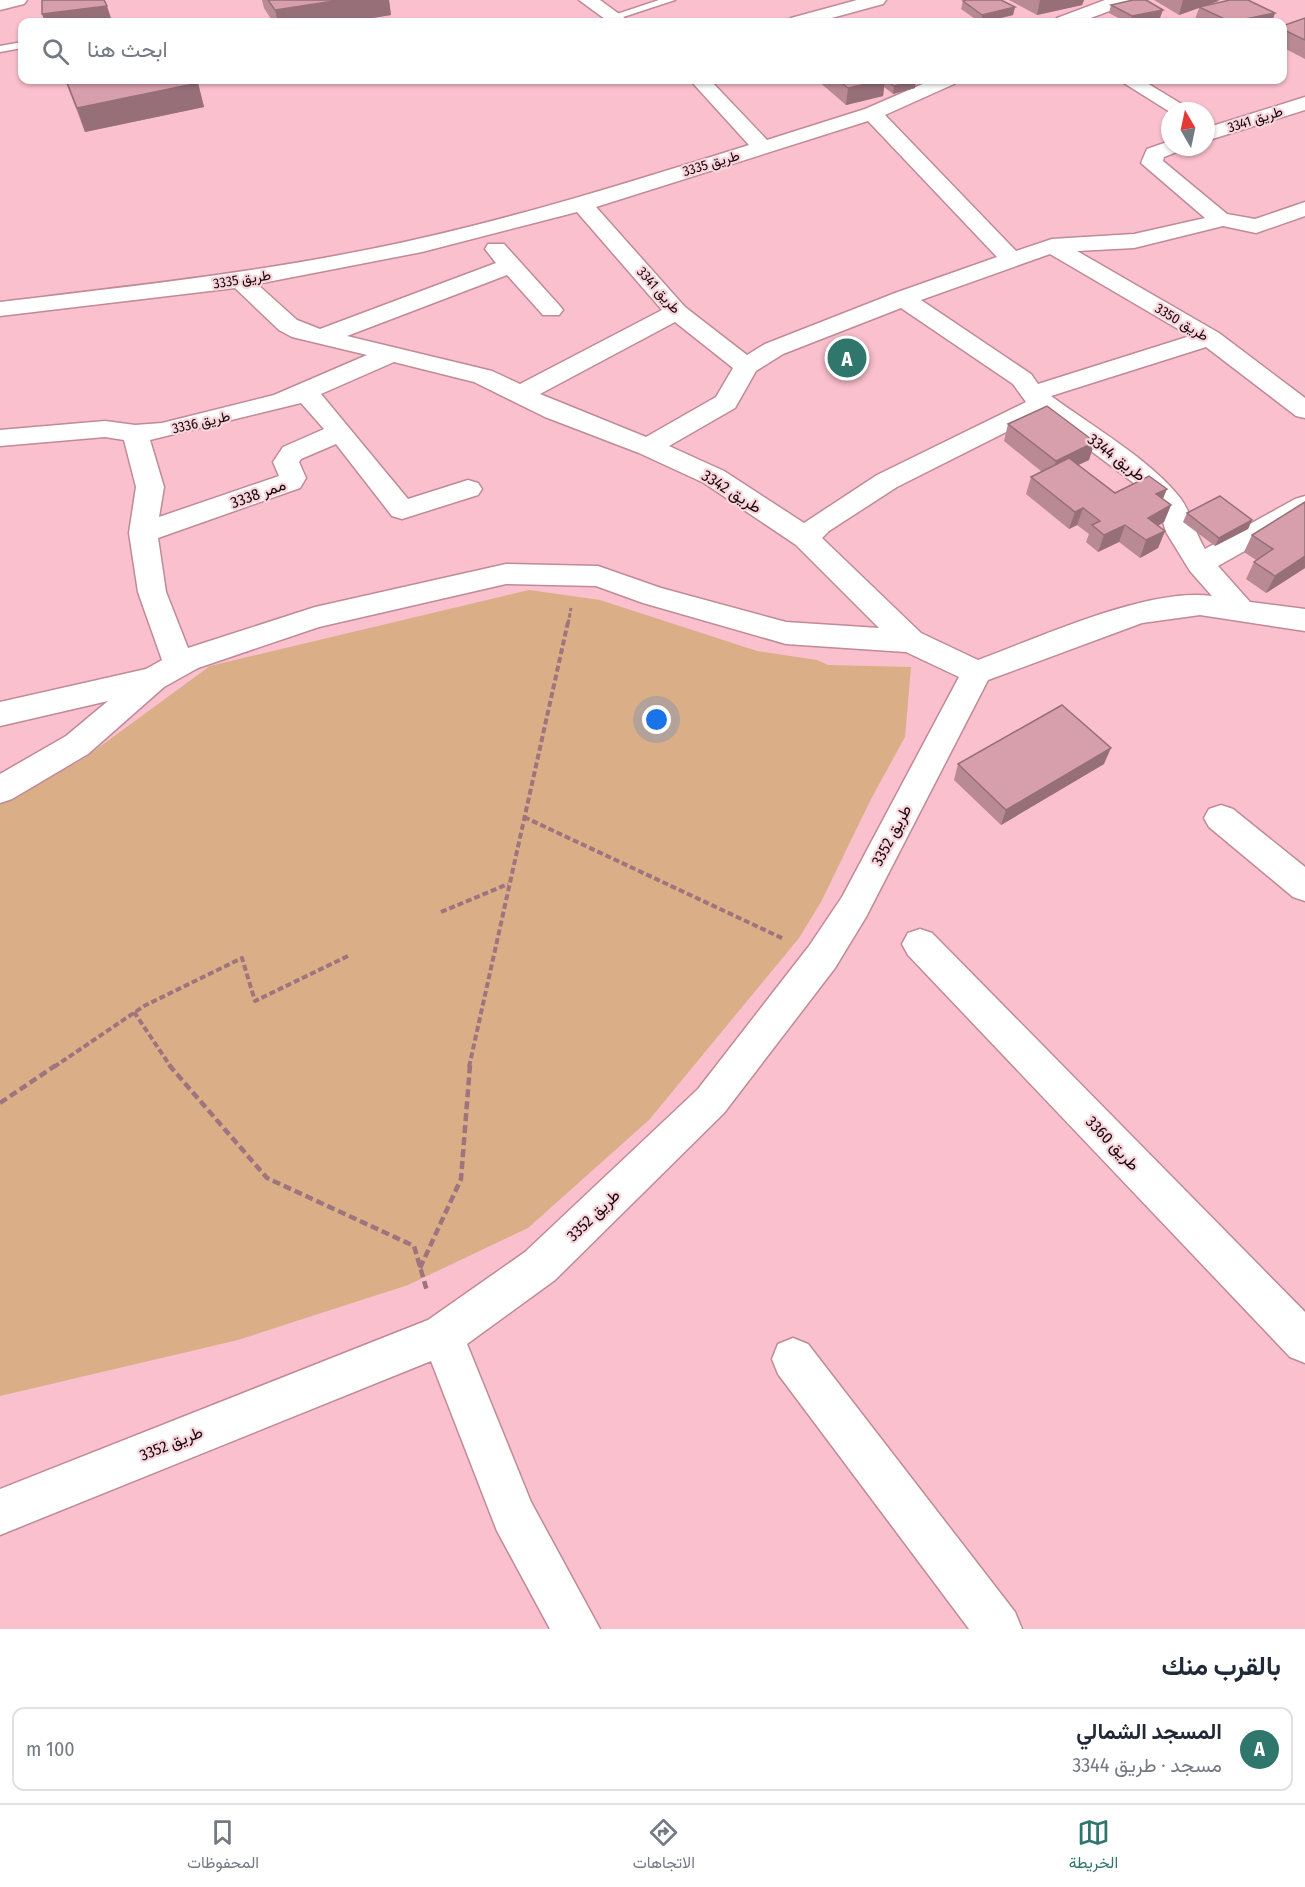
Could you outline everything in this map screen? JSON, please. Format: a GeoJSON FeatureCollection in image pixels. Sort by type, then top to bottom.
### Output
{"type":"FeatureCollection","features":[{"type":"Feature","properties":{"kind":"street"},"geometry":{"type":"LineString","coordinates":[[0,4],[18,0]]}},
{"type":"Feature","properties":{"kind":"street"},"geometry":{"type":"LineString","coordinates":[[588,0],[614,18]]}},
{"type":"Feature","properties":{"kind":"street"},"geometry":{"type":"LineString","coordinates":[[812,18],[877,0]]}},
{"type":"Feature","properties":{"kind":"street"},"geometry":{"type":"LineString","coordinates":[[1075,18],[1122,0]]}},
{"type":"Feature","properties":{"kind":"street"},"geometry":{"type":"LineString","coordinates":[[704,84],[762,147]]}},
{"type":"Feature","properties":{"kind":"street","name":"طريق 3335"},"geometry":{"type":"LineString","coordinates":[[0,309],[240,280],[422,245],[582,204],[872,113],[938,84]]}},
{"type":"Feature","properties":{"kind":"street"},"geometry":{"type":"LineString","coordinates":[[1136,84],[1167,102]]}},
{"type":"Feature","properties":{"kind":"street","name":"طريق 3341"},"geometry":{"type":"LineString","coordinates":[[1215,129],[1305,103]]}},
{"type":"Feature","properties":{"kind":"street"},"geometry":{"type":"LineString","coordinates":[[872,113],[1012,260]]}},
{"type":"Feature","properties":{"kind":"street"},"geometry":{"type":"LineString","coordinates":[[1161,152],[1152,163],[1220,219],[1256,226],[1305,209]]}},
{"type":"Feature","properties":{"kind":"street","name":"طريق 3341"},"geometry":{"type":"LineString","coordinates":[[582,204],[676,312],[746,366]]}},
{"type":"Feature","properties":{"kind":"street"},"geometry":{"type":"LineString","coordinates":[[648,447],[726,402],[746,366],[774,349],[863,316],[903,298],[1052,246],[1134,241],[1212,223],[1220,219]]}},
{"type":"Feature","properties":{"kind":"street"},"geometry":{"type":"LineString","coordinates":[[481,230],[510,266],[551,310]]}},
{"type":"Feature","properties":{"kind":"street","name":"طريق 3350"},"geometry":{"type":"LineString","coordinates":[[1052,246],[1210,338],[1301,402]]}},
{"type":"Feature","properties":{"kind":"street"},"geometry":{"type":"LineString","coordinates":[[321,337],[510,266]]}},
{"type":"Feature","properties":{"kind":"street","name":"طريق 3342"},"geometry":{"type":"LineString","coordinates":[[240,280],[288,325],[301,332],[483,376],[522,393],[554,411],[648,447],[714,477],[806,538],[910,641]]}},
{"type":"Feature","properties":{"kind":"street","name":"طريق 3344"},"geometry":{"type":"LineString","coordinates":[[903,298],[1022,379],[1038,399],[1125,460],[1153,484],[1172,507],[1180,532],[1200,564],[1240,609]]}},
{"type":"Feature","properties":{"kind":"street"},"geometry":{"type":"LineString","coordinates":[[522,393],[676,312]]}},
{"type":"Feature","properties":{"kind":"street"},"geometry":{"type":"LineString","coordinates":[[806,538],[819,524],[888,481],[1038,399],[1210,338]]}},
{"type":"Feature","properties":{"kind":"street","name":"طريق 3336"},"geometry":{"type":"LineString","coordinates":[[0,438],[105,429],[135,433],[162,431],[255,410],[306,392],[391,354]]}},
{"type":"Feature","properties":{"kind":"street"},"geometry":{"type":"LineString","coordinates":[[306,392],[341,432],[402,510],[468,489]]}},
{"type":"Feature","properties":{"kind":"street","name":"ممر 3338"},"geometry":{"type":"LineString","coordinates":[[143,533],[290,482],[293,478],[286,462],[292,453],[341,432]]}},
{"type":"Feature","properties":{"kind":"street"},"geometry":{"type":"LineString","coordinates":[[135,433],[150,487],[143,533],[152,592],[178,663],[315,617],[426,594],[506,574],[598,576],[653,596],[786,633],[910,641],[977,672],[1139,612],[1200,606],[1240,609],[1305,620]]}},
{"type":"Feature","properties":{"kind":"street"},"geometry":{"type":"LineString","coordinates":[[1200,564],[1305,505]]}},
{"type":"Feature","properties":{"kind":"street"},"geometry":{"type":"LineString","coordinates":[[0,790],[77,745],[153,679],[187,660]]}},
{"type":"Feature","properties":{"kind":"street","name":"طريق 3352"},"geometry":{"type":"LineString","coordinates":[[0,1512],[442,1336],[540,1266],[711,1101],[822,957],[854,907],[977,672]]}},
{"type":"Feature","properties":{"kind":"street"},"geometry":{"type":"LineString","coordinates":[[0,714],[153,679]]}},
{"type":"Feature","properties":{"kind":"street"},"geometry":{"type":"LineString","coordinates":[[1221,818],[1305,887]]}},
{"type":"Feature","properties":{"kind":"street","name":"طريق 3360"},"geometry":{"type":"LineString","coordinates":[[920,944],[1305,1342]]}},
{"type":"Feature","properties":{"kind":"street"},"geometry":{"type":"LineString","coordinates":[[442,1336],[479,1423],[513,1515],[576,1629]]}},
{"type":"Feature","properties":{"kind":"street"},"geometry":{"type":"LineString","coordinates":[[792,1359],[998,1629]]}},
{"type":"Feature","properties":{"kind":"lane"},"geometry":{"type":"LineString","coordinates":[[622,18],[670,0]]}},
{"type":"Feature","properties":{"kind":"lane"},"geometry":{"type":"LineString","coordinates":[[0,49],[18,46]]}},
{"type":"Feature","properties":{"kind":"path"},"geometry":{"type":"LineString","coordinates":[[420,1268],[461,1179],[468,1073],[578,575]]}},
{"type":"Feature","properties":{"kind":"path"},"geometry":{"type":"LineString","coordinates":[[524,817],[822,957]]}},
{"type":"Feature","properties":{"kind":"path"},"geometry":{"type":"LineString","coordinates":[[441,912],[508,884]]}},
{"type":"Feature","properties":{"kind":"path"},"geometry":{"type":"LineString","coordinates":[[0,1103],[134,1012],[242,958],[255,1001],[350,955]]}},
{"type":"Feature","properties":{"kind":"path"},"geometry":{"type":"LineString","coordinates":[[134,1012],[164,1059],[267,1178],[414,1246],[442,1336]]}},
{"type":"Feature","properties":{"kind":"shaded area"},"geometry":{"type":"Polygon","coordinates":[[[529,590],[600,600],[757,651],[817,660],[828,665],[911,667],[905,737],[871,799],[821,902],[799,938],[649,1120],[528,1228],[408,1285],[238,1340],[0,1396],[0,804],[83,759],[210,666],[529,590]]]}},
{"type":"Feature","properties":{"kind":"building"},"geometry":{"type":"Polygon","coordinates":[[[42,0],[104,0],[107,6],[42,14],[42,0]]]}},
{"type":"Feature","properties":{"kind":"building"},"geometry":{"type":"Polygon","coordinates":[[[268,0],[341,0],[275,10],[268,0]]]}},
{"type":"Feature","properties":{"kind":"building"},"geometry":{"type":"Polygon","coordinates":[[[1001,0],[1015,7],[982,15],[963,1],[1001,0]]]}},
{"type":"Feature","properties":{"kind":"building"},"geometry":{"type":"Polygon","coordinates":[[[1133,0],[1146,0],[1163,10],[1132,16],[1111,5],[1133,0]]]}},
{"type":"Feature","properties":{"kind":"building"},"geometry":{"type":"Polygon","coordinates":[[[1230,0],[1248,0],[1275,13],[1251,18],[1222,18],[1199,7],[1230,0]]]}},
{"type":"Feature","properties":{"kind":"building"},"geometry":{"type":"Polygon","coordinates":[[[1305,18],[1305,40],[1287,31],[1287,24],[1305,18]]]}},
{"type":"Feature","properties":{"kind":"building"},"geometry":{"type":"Polygon","coordinates":[[[68,84],[193,84],[77,108],[68,84]]]}},
{"type":"Feature","properties":{"kind":"building"},"geometry":{"type":"Polygon","coordinates":[[[843,84],[866,84],[848,88],[843,84]]]}},
{"type":"Feature","properties":{"kind":"building"},"geometry":{"type":"Polygon","coordinates":[[[1047,406],[1095,442],[1056,461],[1008,424],[1047,406]]]}},
{"type":"Feature","properties":{"kind":"building"},"geometry":{"type":"Polygon","coordinates":[[[1069,458],[1115,493],[1149,476],[1167,489],[1156,494],[1171,505],[1148,518],[1165,531],[1146,540],[1125,525],[1104,535],[1092,525],[1100,521],[1083,508],[1075,512],[1031,477],[1069,458]]]}},
{"type":"Feature","properties":{"kind":"building"},"geometry":{"type":"Polygon","coordinates":[[[1220,496],[1252,520],[1219,538],[1187,513],[1220,496]]]}},
{"type":"Feature","properties":{"kind":"building"},"geometry":{"type":"Polygon","coordinates":[[[1305,502],[1305,556],[1275,576],[1254,562],[1273,549],[1252,535],[1305,502]]]}},
{"type":"Feature","properties":{"kind":"building"},"geometry":{"type":"Polygon","coordinates":[[[1062,705],[1111,748],[1006,810],[958,764],[1062,705]]]}},
{"type":"Feature","properties":{"kind":"place","name":"المسجد الشمالي"},"geometry":{"type":"Point","coordinates":[847,358]}}]}
